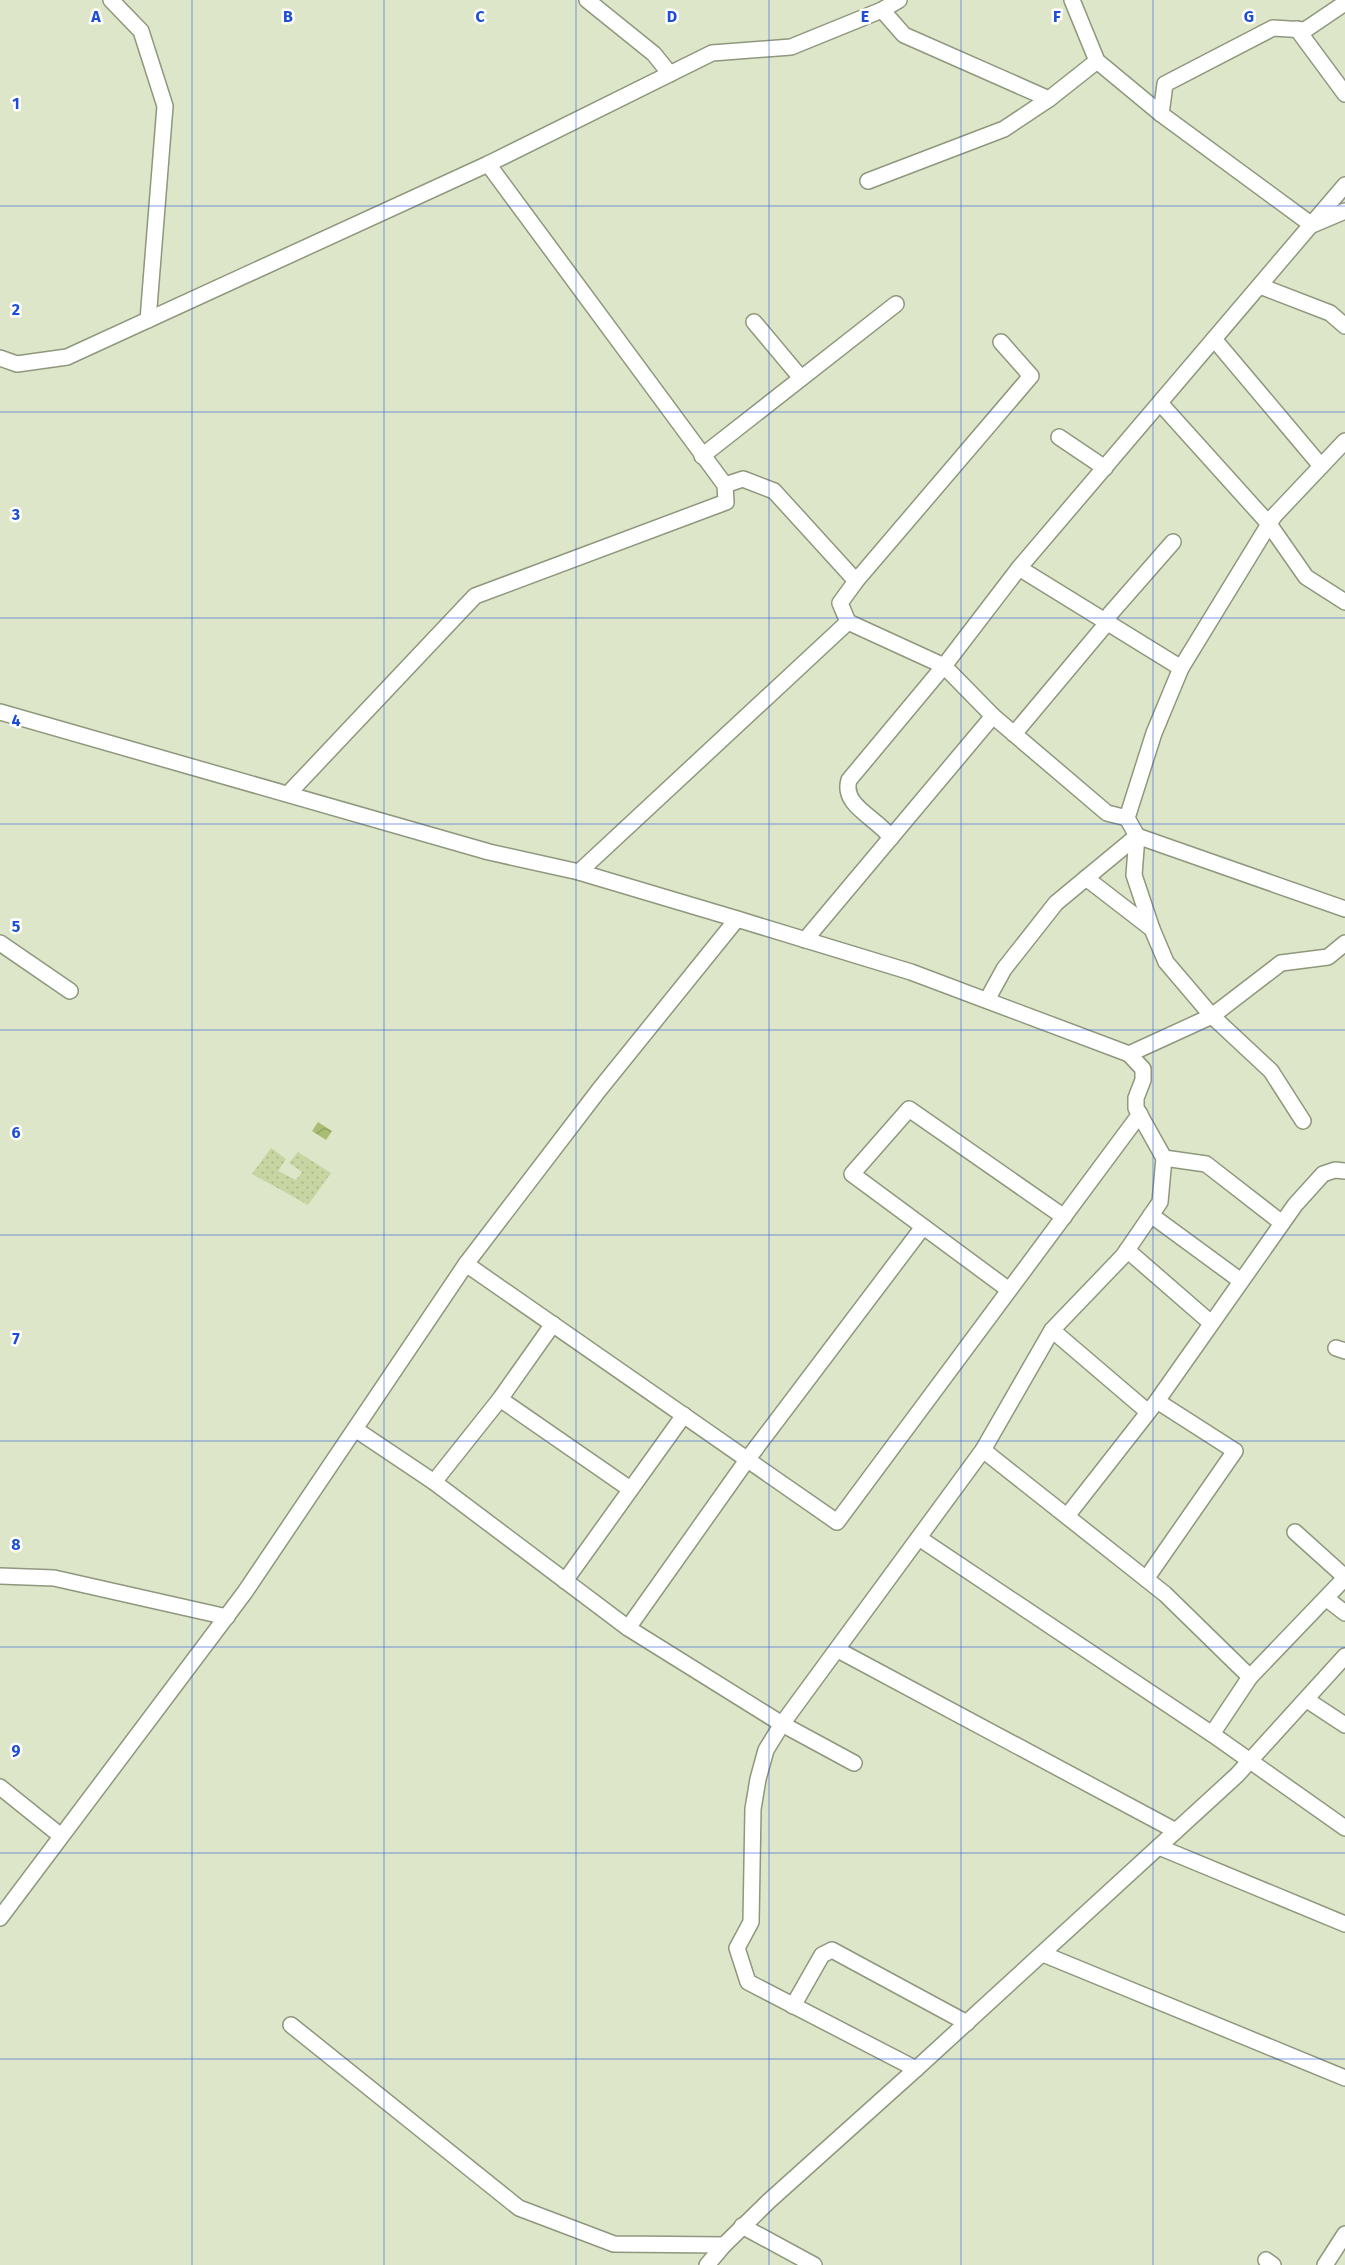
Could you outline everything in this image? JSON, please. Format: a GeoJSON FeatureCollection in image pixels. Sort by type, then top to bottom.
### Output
{"type":"FeatureCollection","features":[{"type":"Feature","properties":{"kind":"street"},"geometry":{"type":"LineString","coordinates":[[112,0],[141,31],[165,106],[148,320]]}},
{"type":"Feature","properties":{"kind":"street"},"geometry":{"type":"LineString","coordinates":[[587,0],[654,54],[670,74]]}},
{"type":"Feature","properties":{"kind":"street"},"geometry":{"type":"LineString","coordinates":[[0,358],[17,364],[67,357],[488,164],[712,53],[792,47],[882,10],[899,0]]}},
{"type":"Feature","properties":{"kind":"street"},"geometry":{"type":"LineString","coordinates":[[1072,0],[1096,61],[1161,114],[1312,225]]}},
{"type":"Feature","properties":{"kind":"street"},"geometry":{"type":"LineString","coordinates":[[1161,114],[1165,84],[1273,28],[1305,30],[1345,4]]}},
{"type":"Feature","properties":{"kind":"street"},"geometry":{"type":"LineString","coordinates":[[882,10],[904,35],[1048,99]]}},
{"type":"Feature","properties":{"kind":"street"},"geometry":{"type":"LineString","coordinates":[[1298,30],[1345,94]]}},
{"type":"Feature","properties":{"kind":"street"},"geometry":{"type":"LineString","coordinates":[[868,181],[1004,129],[1048,99],[1096,61]]}},
{"type":"Feature","properties":{"kind":"street"},"geometry":{"type":"LineString","coordinates":[[288,794],[475,596],[726,502],[725,485],[488,164]]}},
{"type":"Feature","properties":{"kind":"street"},"geometry":{"type":"LineString","coordinates":[[891,838],[882,826],[849,798],[846,789],[847,784],[868,756],[944,666],[1019,568],[1345,185]]}},
{"type":"Feature","properties":{"kind":"street"},"geometry":{"type":"LineString","coordinates":[[1312,225],[1345,211]]}},
{"type":"Feature","properties":{"kind":"street"},"geometry":{"type":"LineString","coordinates":[[1260,286],[1330,313],[1345,326]]}},
{"type":"Feature","properties":{"kind":"street"},"geometry":{"type":"LineString","coordinates":[[702,456],[896,304]]}},
{"type":"Feature","properties":{"kind":"street"},"geometry":{"type":"LineString","coordinates":[[754,322],[801,378]]}},
{"type":"Feature","properties":{"kind":"street"},"geometry":{"type":"LineString","coordinates":[[1214,339],[1321,466]]}},
{"type":"Feature","properties":{"kind":"street"},"geometry":{"type":"LineString","coordinates":[[1001,342],[1031,376],[856,581],[840,603],[848,622],[944,666],[993,716],[1107,813],[1127,818]]}},
{"type":"Feature","properties":{"kind":"street"},"geometry":{"type":"LineString","coordinates":[[1160,403],[1269,524],[1306,578],[1345,602]]}},
{"type":"Feature","properties":{"kind":"street"},"geometry":{"type":"LineString","coordinates":[[1059,436],[1105,468]]}},
{"type":"Feature","properties":{"kind":"street"},"geometry":{"type":"LineString","coordinates":[[1303,1121],[1271,1071],[1212,1016],[1166,962],[1152,929],[1134,876],[1137,836],[1127,818],[1154,733],[1181,668],[1274,516],[1345,441]]}},
{"type":"Feature","properties":{"kind":"street"},"geometry":{"type":"LineString","coordinates":[[725,485],[743,479],[774,491],[856,581]]}},
{"type":"Feature","properties":{"kind":"street"},"geometry":{"type":"LineString","coordinates":[[1014,734],[1107,622],[1110,614],[1173,542]]}},
{"type":"Feature","properties":{"kind":"street"},"geometry":{"type":"LineString","coordinates":[[1019,568],[1181,668]]}},
{"type":"Feature","properties":{"kind":"street"},"geometry":{"type":"LineString","coordinates":[[580,872],[848,622]]}},
{"type":"Feature","properties":{"kind":"street"},"geometry":{"type":"LineString","coordinates":[[0,712],[490,852],[580,872],[910,972],[1129,1054],[1143,1069],[1143,1080],[1136,1098],[1136,1108],[1164,1158],[1160,1202],[1127,1250],[1052,1330],[983,1450],[782,1724],[766,1750],[758,1779],[753,1809],[751,1922],[738,1948],[748,1982],[916,2069]]}},
{"type":"Feature","properties":{"kind":"street"},"geometry":{"type":"LineString","coordinates":[[805,940],[993,716]]}},
{"type":"Feature","properties":{"kind":"street"},"geometry":{"type":"LineString","coordinates":[[987,1000],[1004,969],[1056,903],[1137,836]]}},
{"type":"Feature","properties":{"kind":"street"},"geometry":{"type":"LineString","coordinates":[[1137,836],[1345,908]]}},
{"type":"Feature","properties":{"kind":"street"},"geometry":{"type":"LineString","coordinates":[[1086,878],[1152,929]]}},
{"type":"Feature","properties":{"kind":"street"},"geometry":{"type":"LineString","coordinates":[[0,1918],[227,1617],[466,1264],[599,1090],[737,919]]}},
{"type":"Feature","properties":{"kind":"street"},"geometry":{"type":"LineString","coordinates":[[0,942],[70,991]]}},
{"type":"Feature","properties":{"kind":"street"},"geometry":{"type":"LineString","coordinates":[[1129,1054],[1212,1016],[1281,963],[1328,957],[1345,943]]}},
{"type":"Feature","properties":{"kind":"street"},"geometry":{"type":"LineString","coordinates":[[1009,1290],[852,1174],[909,1109],[1064,1217]]}},
{"type":"Feature","properties":{"kind":"street"},"geometry":{"type":"LineString","coordinates":[[466,1264],[837,1522],[1140,1114]]}},
{"type":"Feature","properties":{"kind":"street"},"geometry":{"type":"LineString","coordinates":[[1164,1158],[1206,1164],[1282,1223]]}},
{"type":"Feature","properties":{"kind":"street"},"geometry":{"type":"LineString","coordinates":[[1067,1516],[1152,1406],[1295,1205],[1323,1174],[1335,1170],[1345,1171]]}},
{"type":"Feature","properties":{"kind":"street"},"geometry":{"type":"LineString","coordinates":[[1151,1215],[1241,1281]]}},
{"type":"Feature","properties":{"kind":"street"},"geometry":{"type":"LineString","coordinates":[[628,1628],[748,1460],[923,1227]]}},
{"type":"Feature","properties":{"kind":"street"},"geometry":{"type":"LineString","coordinates":[[1127,1250],[1211,1323]]}},
{"type":"Feature","properties":{"kind":"street"},"geometry":{"type":"LineString","coordinates":[[434,1482],[500,1398],[553,1324]]}},
{"type":"Feature","properties":{"kind":"street"},"geometry":{"type":"LineString","coordinates":[[1052,1330],[1152,1406],[1235,1451],[1146,1579]]}},
{"type":"Feature","properties":{"kind":"street"},"geometry":{"type":"LineString","coordinates":[[500,1398],[630,1489]]}},
{"type":"Feature","properties":{"kind":"street"},"geometry":{"type":"LineString","coordinates":[[565,1581],[684,1415]]}},
{"type":"Feature","properties":{"kind":"street"},"geometry":{"type":"LineString","coordinates":[[355,1429],[434,1482],[628,1628],[782,1724],[854,1763]]}},
{"type":"Feature","properties":{"kind":"street"},"geometry":{"type":"LineString","coordinates":[[983,1450],[1165,1594],[1250,1677]]}},
{"type":"Feature","properties":{"kind":"street"},"geometry":{"type":"LineString","coordinates":[[1212,1734],[1250,1677],[1327,1599],[1345,1578],[1296,1532]]}},
{"type":"Feature","properties":{"kind":"street"},"geometry":{"type":"LineString","coordinates":[[919,1538],[1212,1734],[1345,1828]]}},
{"type":"Feature","properties":{"kind":"street"},"geometry":{"type":"LineString","coordinates":[[0,1576],[54,1578],[227,1617]]}},
{"type":"Feature","properties":{"kind":"street"},"geometry":{"type":"LineString","coordinates":[[1327,1599],[1345,1613]]}},
{"type":"Feature","properties":{"kind":"street"},"geometry":{"type":"LineString","coordinates":[[838,1650],[1176,1831]]}},
{"type":"Feature","properties":{"kind":"street"},"geometry":{"type":"LineString","coordinates":[[708,2265],[742,2226],[1250,1762],[1345,1656]]}},
{"type":"Feature","properties":{"kind":"street"},"geometry":{"type":"LineString","coordinates":[[1307,1700],[1345,1725]]}},
{"type":"Feature","properties":{"kind":"street"},"geometry":{"type":"LineString","coordinates":[[0,1787],[61,1836]]}},
{"type":"Feature","properties":{"kind":"street"},"geometry":{"type":"LineString","coordinates":[[1159,1847],[1345,1924]]}},
{"type":"Feature","properties":{"kind":"street"},"geometry":{"type":"LineString","coordinates":[[793,2006],[822,1954],[832,1950],[967,2022]]}},
{"type":"Feature","properties":{"kind":"street"},"geometry":{"type":"LineString","coordinates":[[1042,1954],[1345,2078]]}},
{"type":"Feature","properties":{"kind":"street"},"geometry":{"type":"LineString","coordinates":[[291,2025],[520,2208],[614,2244],[724,2245]]}},
{"type":"Feature","properties":{"kind":"street"},"geometry":{"type":"LineString","coordinates":[[742,2226],[814,2265]]}},
{"type":"Feature","properties":{"kind":"street"},"geometry":{"type":"LineString","coordinates":[[1325,2265],[1345,2234]]}},
{"type":"Feature","properties":{"kind":"shaded area"},"geometry":{"type":"Polygon","coordinates":[[[271,1148],[286,1159],[278,1171],[296,1180],[302,1172],[289,1163],[298,1152],[331,1173],[308,1205],[252,1174],[271,1148]]]}},
{"type":"Feature","properties":{"kind":"water"},"geometry":{"type":"Polygon","coordinates":[[[318,1122],[332,1131],[326,1140],[312,1131],[318,1122]]]}}]}
